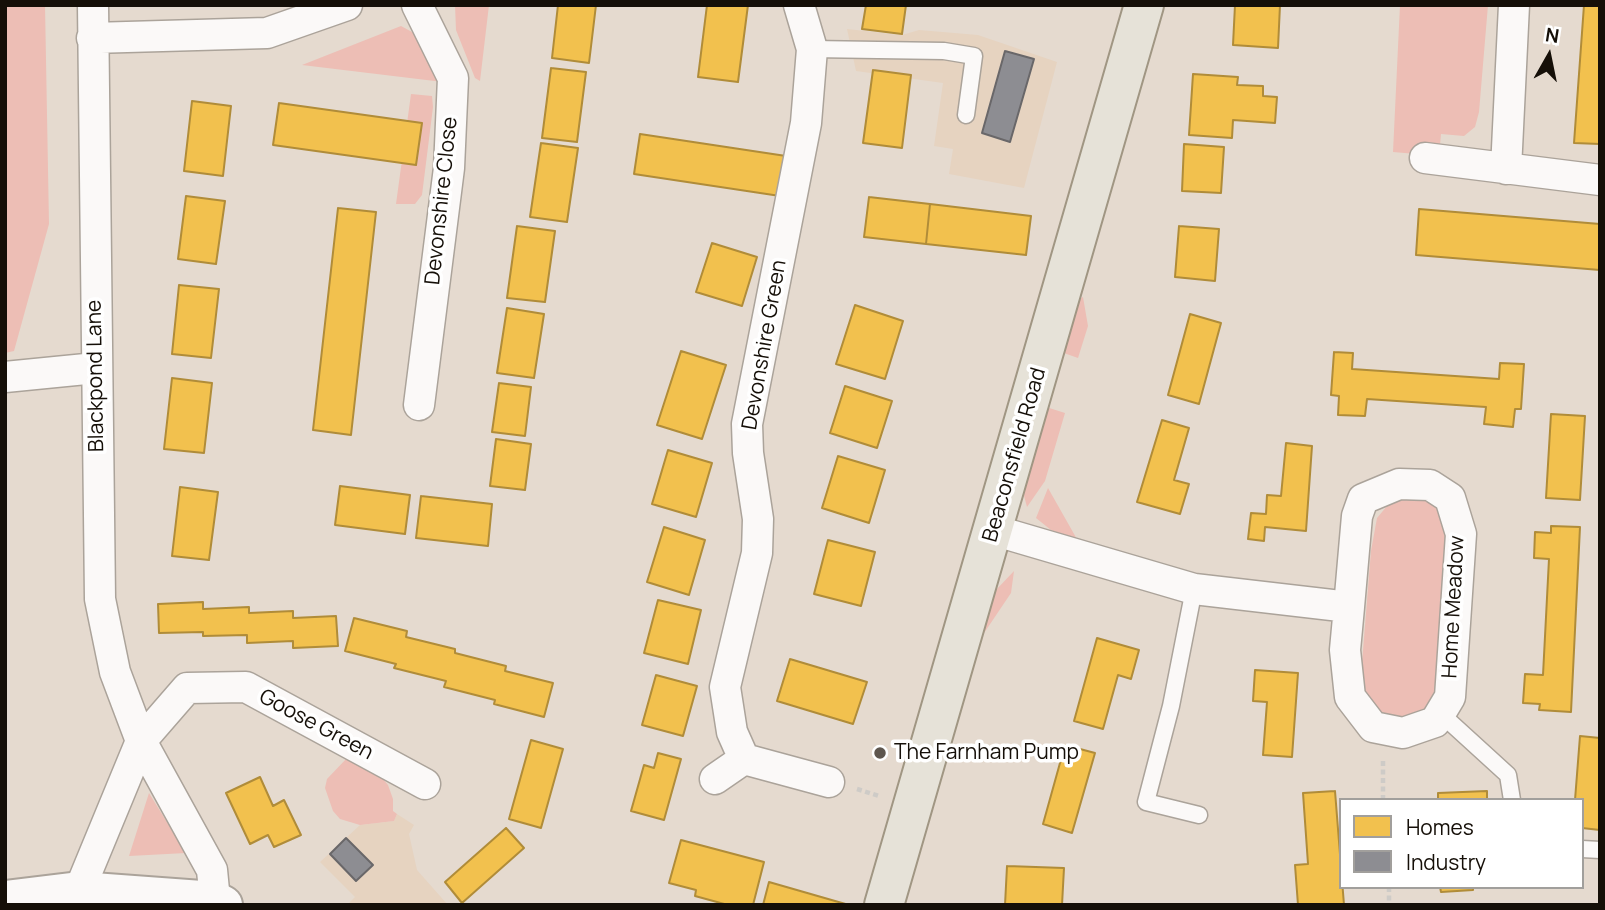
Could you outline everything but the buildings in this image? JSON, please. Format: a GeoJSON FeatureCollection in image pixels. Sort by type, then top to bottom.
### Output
{"type":"FeatureCollection","features":[{"type":"Feature","properties":{"kind":"main road","name":"Beaconsfield Road"},"geometry":{"type":"LineString","coordinates":[[884,905],[1144,5]]}},
{"type":"Feature","properties":{"kind":"street","name":"Blackpond Lane"},"geometry":{"type":"LineString","coordinates":[[93,5],[100,599],[115,673],[141,741],[212,870],[219,903]]}},
{"type":"Feature","properties":{"kind":"street"},"geometry":{"type":"LineString","coordinates":[[93,38],[267,33],[346,5]]}},
{"type":"Feature","properties":{"kind":"street","name":"Devonshire Close"},"geometry":{"type":"LineString","coordinates":[[417,5],[453,78],[449,168],[419,405]]}},
{"type":"Feature","properties":{"kind":"street","name":"Devonshire Green"},"geometry":{"type":"LineString","coordinates":[[744,759],[732,732],[725,687],[757,553],[758,519],[748,453],[747,424],[806,123],[812,50],[799,5]]}},
{"type":"Feature","properties":{"kind":"street"},"geometry":{"type":"LineString","coordinates":[[1506,169],[1514,5]]}},
{"type":"Feature","properties":{"kind":"street"},"geometry":{"type":"LineString","coordinates":[[1425,158],[1600,180]]}},
{"type":"Feature","properties":{"kind":"street"},"geometry":{"type":"LineString","coordinates":[[5,377],[96,368]]}},
{"type":"Feature","properties":{"kind":"street","name":"Home Meadow"},"geometry":{"type":"LineString","coordinates":[[1399,484],[1430,485],[1450,498],[1461,534],[1450,697],[1435,722],[1403,733],[1373,727],[1350,696],[1345,650],[1349,607],[1357,516],[1363,499],[1399,484]]}},
{"type":"Feature","properties":{"kind":"street"},"geometry":{"type":"LineString","coordinates":[[993,530],[1194,589],[1349,607]]}},
{"type":"Feature","properties":{"kind":"street","name":"Goose Green"},"geometry":{"type":"LineString","coordinates":[[141,741],[187,688],[246,687],[425,784]]}},
{"type":"Feature","properties":{"kind":"street"},"geometry":{"type":"LineString","coordinates":[[79,891],[141,741]]}},
{"type":"Feature","properties":{"kind":"street"},"geometry":{"type":"LineString","coordinates":[[715,779],[744,759],[829,782]]}},
{"type":"Feature","properties":{"kind":"street"},"geometry":{"type":"LineString","coordinates":[[5,900],[79,891],[219,903]]}},
{"type":"Feature","properties":{"kind":"lane"},"geometry":{"type":"LineString","coordinates":[[812,50],[944,51],[974,56],[966,115]]}},
{"type":"Feature","properties":{"kind":"lane"},"geometry":{"type":"LineString","coordinates":[[1194,589],[1171,706],[1146,802],[1199,815]]}},
{"type":"Feature","properties":{"kind":"lane"},"geometry":{"type":"LineString","coordinates":[[1440,713],[1508,775],[1512,798]]}},
{"type":"Feature","properties":{"kind":"path"},"geometry":{"type":"LineString","coordinates":[[829,782],[914,805]]}},
{"type":"Feature","properties":{"kind":"shaded area"},"geometry":{"type":"Polygon","coordinates":[[[5,5],[45,5],[49,224],[14,351],[5,353],[5,5]]]}},
{"type":"Feature","properties":{"kind":"shaded area"},"geometry":{"type":"Polygon","coordinates":[[[455,5],[489,5],[480,81],[475,78],[456,30],[455,5]]]}},
{"type":"Feature","properties":{"kind":"shaded area"},"geometry":{"type":"Polygon","coordinates":[[[1400,5],[1488,5],[1479,112],[1475,127],[1464,136],[1441,134],[1439,156],[1393,152],[1400,5]]]}},
{"type":"Feature","properties":{"kind":"shaded area"},"geometry":{"type":"Polygon","coordinates":[[[401,26],[423,38],[443,82],[302,65],[401,26]]]}},
{"type":"Feature","properties":{"kind":"shaded area"},"geometry":{"type":"Polygon","coordinates":[[[847,29],[902,35],[919,30],[978,35],[1057,62],[1024,188],[949,174],[953,149],[934,146],[943,83],[856,71],[847,29]]]}},
{"type":"Feature","properties":{"kind":"shaded area"},"geometry":{"type":"Polygon","coordinates":[[[411,94],[432,96],[433,107],[422,195],[415,204],[396,204],[411,94]]]}},
{"type":"Feature","properties":{"kind":"shaded area"},"geometry":{"type":"Polygon","coordinates":[[[1083,297],[1088,326],[1078,358],[1061,352],[1075,301],[1083,297]]]}},
{"type":"Feature","properties":{"kind":"shaded area"},"geometry":{"type":"Polygon","coordinates":[[[1046,407],[1065,413],[1045,481],[1027,507],[1022,488],[1046,407]]]}},
{"type":"Feature","properties":{"kind":"shaded area"},"geometry":{"type":"Polygon","coordinates":[[[1048,488],[1078,541],[1051,530],[1036,518],[1048,488]]]}},
{"type":"Feature","properties":{"kind":"shaded area"},"geometry":{"type":"Polygon","coordinates":[[[1407,497],[1424,498],[1438,503],[1449,526],[1436,693],[1424,712],[1406,720],[1382,717],[1360,688],[1371,551],[1377,518],[1387,506],[1407,497]]]}},
{"type":"Feature","properties":{"kind":"shaded area"},"geometry":{"type":"Polygon","coordinates":[[[1014,571],[1011,593],[978,642],[996,590],[1014,571]]]}},
{"type":"Feature","properties":{"kind":"shaded area"},"geometry":{"type":"Polygon","coordinates":[[[347,758],[383,779],[388,785],[393,799],[393,811],[397,814],[394,821],[360,825],[340,819],[333,811],[325,788],[327,779],[347,758]]]}},
{"type":"Feature","properties":{"kind":"shaded area"},"geometry":{"type":"Polygon","coordinates":[[[149,793],[186,853],[129,856],[149,793]]]}},
{"type":"Feature","properties":{"kind":"shaded area"},"geometry":{"type":"Polygon","coordinates":[[[397,814],[414,825],[409,834],[417,870],[448,905],[347,905],[355,897],[320,862],[360,825],[394,821],[397,814]]]}},
{"type":"Feature","properties":{"kind":"place","name":"The Farnham Pump"},"geometry":{"type":"Point","coordinates":[880,753]}}]}
